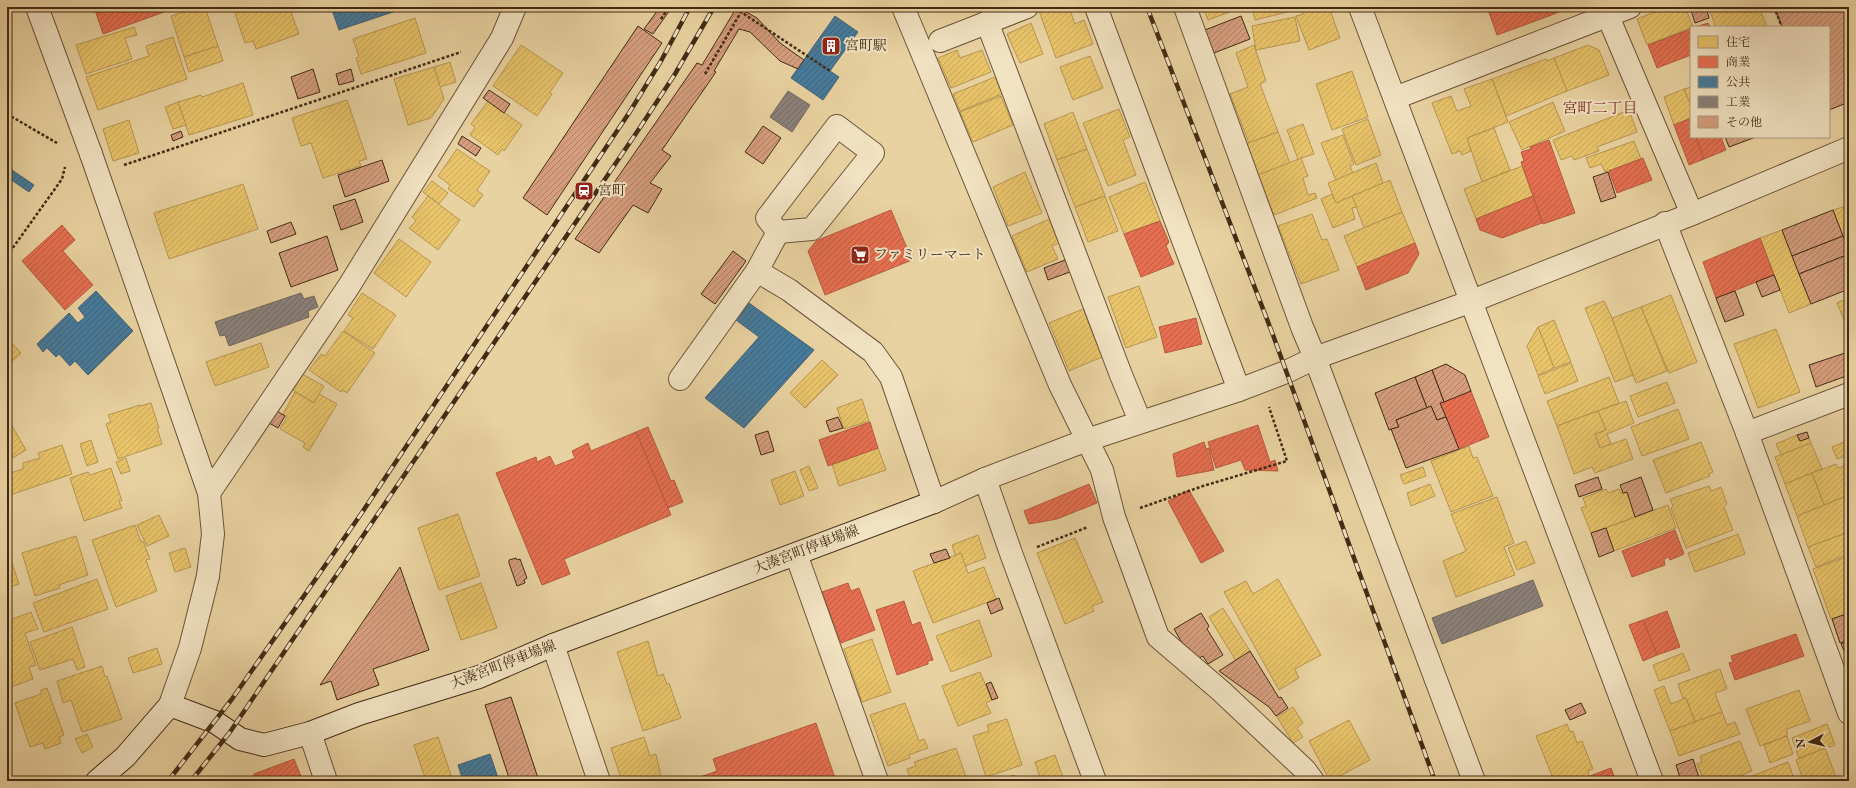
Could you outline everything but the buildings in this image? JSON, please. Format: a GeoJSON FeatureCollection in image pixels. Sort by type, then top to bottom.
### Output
{"type":"FeatureCollection","features":[{"type":"Feature","properties":{"kind":"street"},"geometry":{"type":"LineString","coordinates":[[37,7],[177,398],[209,492],[213,534],[208,576],[190,648],[170,705],[125,757],[97,781]]}},
{"type":"Feature","properties":{"kind":"street"},"geometry":{"type":"LineString","coordinates":[[209,492],[349,286],[502,38],[515,7]]}},
{"type":"Feature","properties":{"kind":"street"},"geometry":{"type":"LineString","coordinates":[[903,7],[1060,386],[1102,470],[1114,517],[1158,637],[1221,691],[1306,770],[1313,781]]}},
{"type":"Feature","properties":{"kind":"street"},"geometry":{"type":"LineString","coordinates":[[940,41],[1027,7]]}},
{"type":"Feature","properties":{"kind":"street"},"geometry":{"type":"LineString","coordinates":[[1096,7],[1238,390]]}},
{"type":"Feature","properties":{"kind":"street"},"geometry":{"type":"LineString","coordinates":[[1185,7],[1302,327],[1474,781]]}},
{"type":"Feature","properties":{"kind":"street"},"geometry":{"type":"LineString","coordinates":[[1360,7],[1652,781]]}},
{"type":"Feature","properties":{"kind":"street"},"geometry":{"type":"LineString","coordinates":[[1395,98],[1606,11],[1630,7]]}},
{"type":"Feature","properties":{"kind":"street"},"geometry":{"type":"LineString","coordinates":[[1606,11],[1692,214]]}},
{"type":"Feature","properties":{"kind":"street"},"geometry":{"type":"LineString","coordinates":[[987,22],[1121,375],[1140,421]]}},
{"type":"Feature","properties":{"kind":"street"},"geometry":{"type":"LineString","coordinates":[[837,126],[873,153],[812,229],[778,232],[768,218],[837,126]]}},
{"type":"Feature","properties":{"kind":"street","name":"大湊宮町停車場線"},"geometry":{"type":"LineString","coordinates":[[170,705],[215,722],[240,739],[264,745],[310,733],[359,714],[479,677],[553,645],[934,502],[985,480],[1087,440],[1140,421],[1238,390],[1286,372],[1315,358],[1472,301],[1665,223],[1692,214],[1849,148]]}},
{"type":"Feature","properties":{"kind":"street"},"geometry":{"type":"LineString","coordinates":[[1665,223],[1747,433],[1849,713]]}},
{"type":"Feature","properties":{"kind":"street"},"geometry":{"type":"LineString","coordinates":[[680,379],[757,271],[778,232]]}},
{"type":"Feature","properties":{"kind":"street"},"geometry":{"type":"LineString","coordinates":[[757,271],[789,290],[874,352],[890,377],[934,502]]}},
{"type":"Feature","properties":{"kind":"street"},"geometry":{"type":"LineString","coordinates":[[1747,433],[1849,394]]}},
{"type":"Feature","properties":{"kind":"street"},"geometry":{"type":"LineString","coordinates":[[985,480],[1095,781]]}},
{"type":"Feature","properties":{"kind":"street"},"geometry":{"type":"LineString","coordinates":[[796,554],[877,781]]}},
{"type":"Feature","properties":{"kind":"street"},"geometry":{"type":"LineString","coordinates":[[553,645],[599,781]]}},
{"type":"Feature","properties":{"kind":"street"},"geometry":{"type":"LineString","coordinates":[[310,733],[326,781]]}},
{"type":"Feature","properties":{"kind":"path"},"geometry":{"type":"LineString","coordinates":[[661,19],[669,7]]}},
{"type":"Feature","properties":{"kind":"path"},"geometry":{"type":"LineString","coordinates":[[734,7],[830,71]]}},
{"type":"Feature","properties":{"kind":"path"},"geometry":{"type":"LineString","coordinates":[[1774,7],[1782,26]]}},
{"type":"Feature","properties":{"kind":"path"},"geometry":{"type":"LineString","coordinates":[[705,74],[741,12]]}},
{"type":"Feature","properties":{"kind":"path"},"geometry":{"type":"LineString","coordinates":[[7,256],[62,179],[67,163],[94,164],[502,38]]}},
{"type":"Feature","properties":{"kind":"path"},"geometry":{"type":"LineString","coordinates":[[7,114],[63,146]]}},
{"type":"Feature","properties":{"kind":"path"},"geometry":{"type":"LineString","coordinates":[[1012,556],[1114,517],[1203,486],[1287,461],[1268,405]]}},
{"type":"Feature","properties":{"kind":"railway"},"geometry":{"type":"LineString","coordinates":[[168,781],[232,699],[361,514],[629,113],[661,61],[690,7]]}},
{"type":"Feature","properties":{"kind":"railway"},"geometry":{"type":"LineString","coordinates":[[191,781],[230,732],[641,126],[675,74],[714,7]]}},
{"type":"Feature","properties":{"kind":"railway"},"geometry":{"type":"LineString","coordinates":[[1147,7],[1273,335],[1435,781]]}},
{"type":"Feature","properties":{"kind":"place","name":"宮町駅"},"geometry":{"type":"Point","coordinates":[831,46]}},
{"type":"Feature","properties":{"kind":"place","name":"宮町"},"geometry":{"type":"Point","coordinates":[584,191]}},
{"type":"Feature","properties":{"kind":"place","name":"ファミリーマート"},"geometry":{"type":"Point","coordinates":[860,255]}},
{"type":"Feature","properties":{"kind":"district","name":"宮町二丁目"},"geometry":{"type":"Point","coordinates":[1600,108]}}]}
